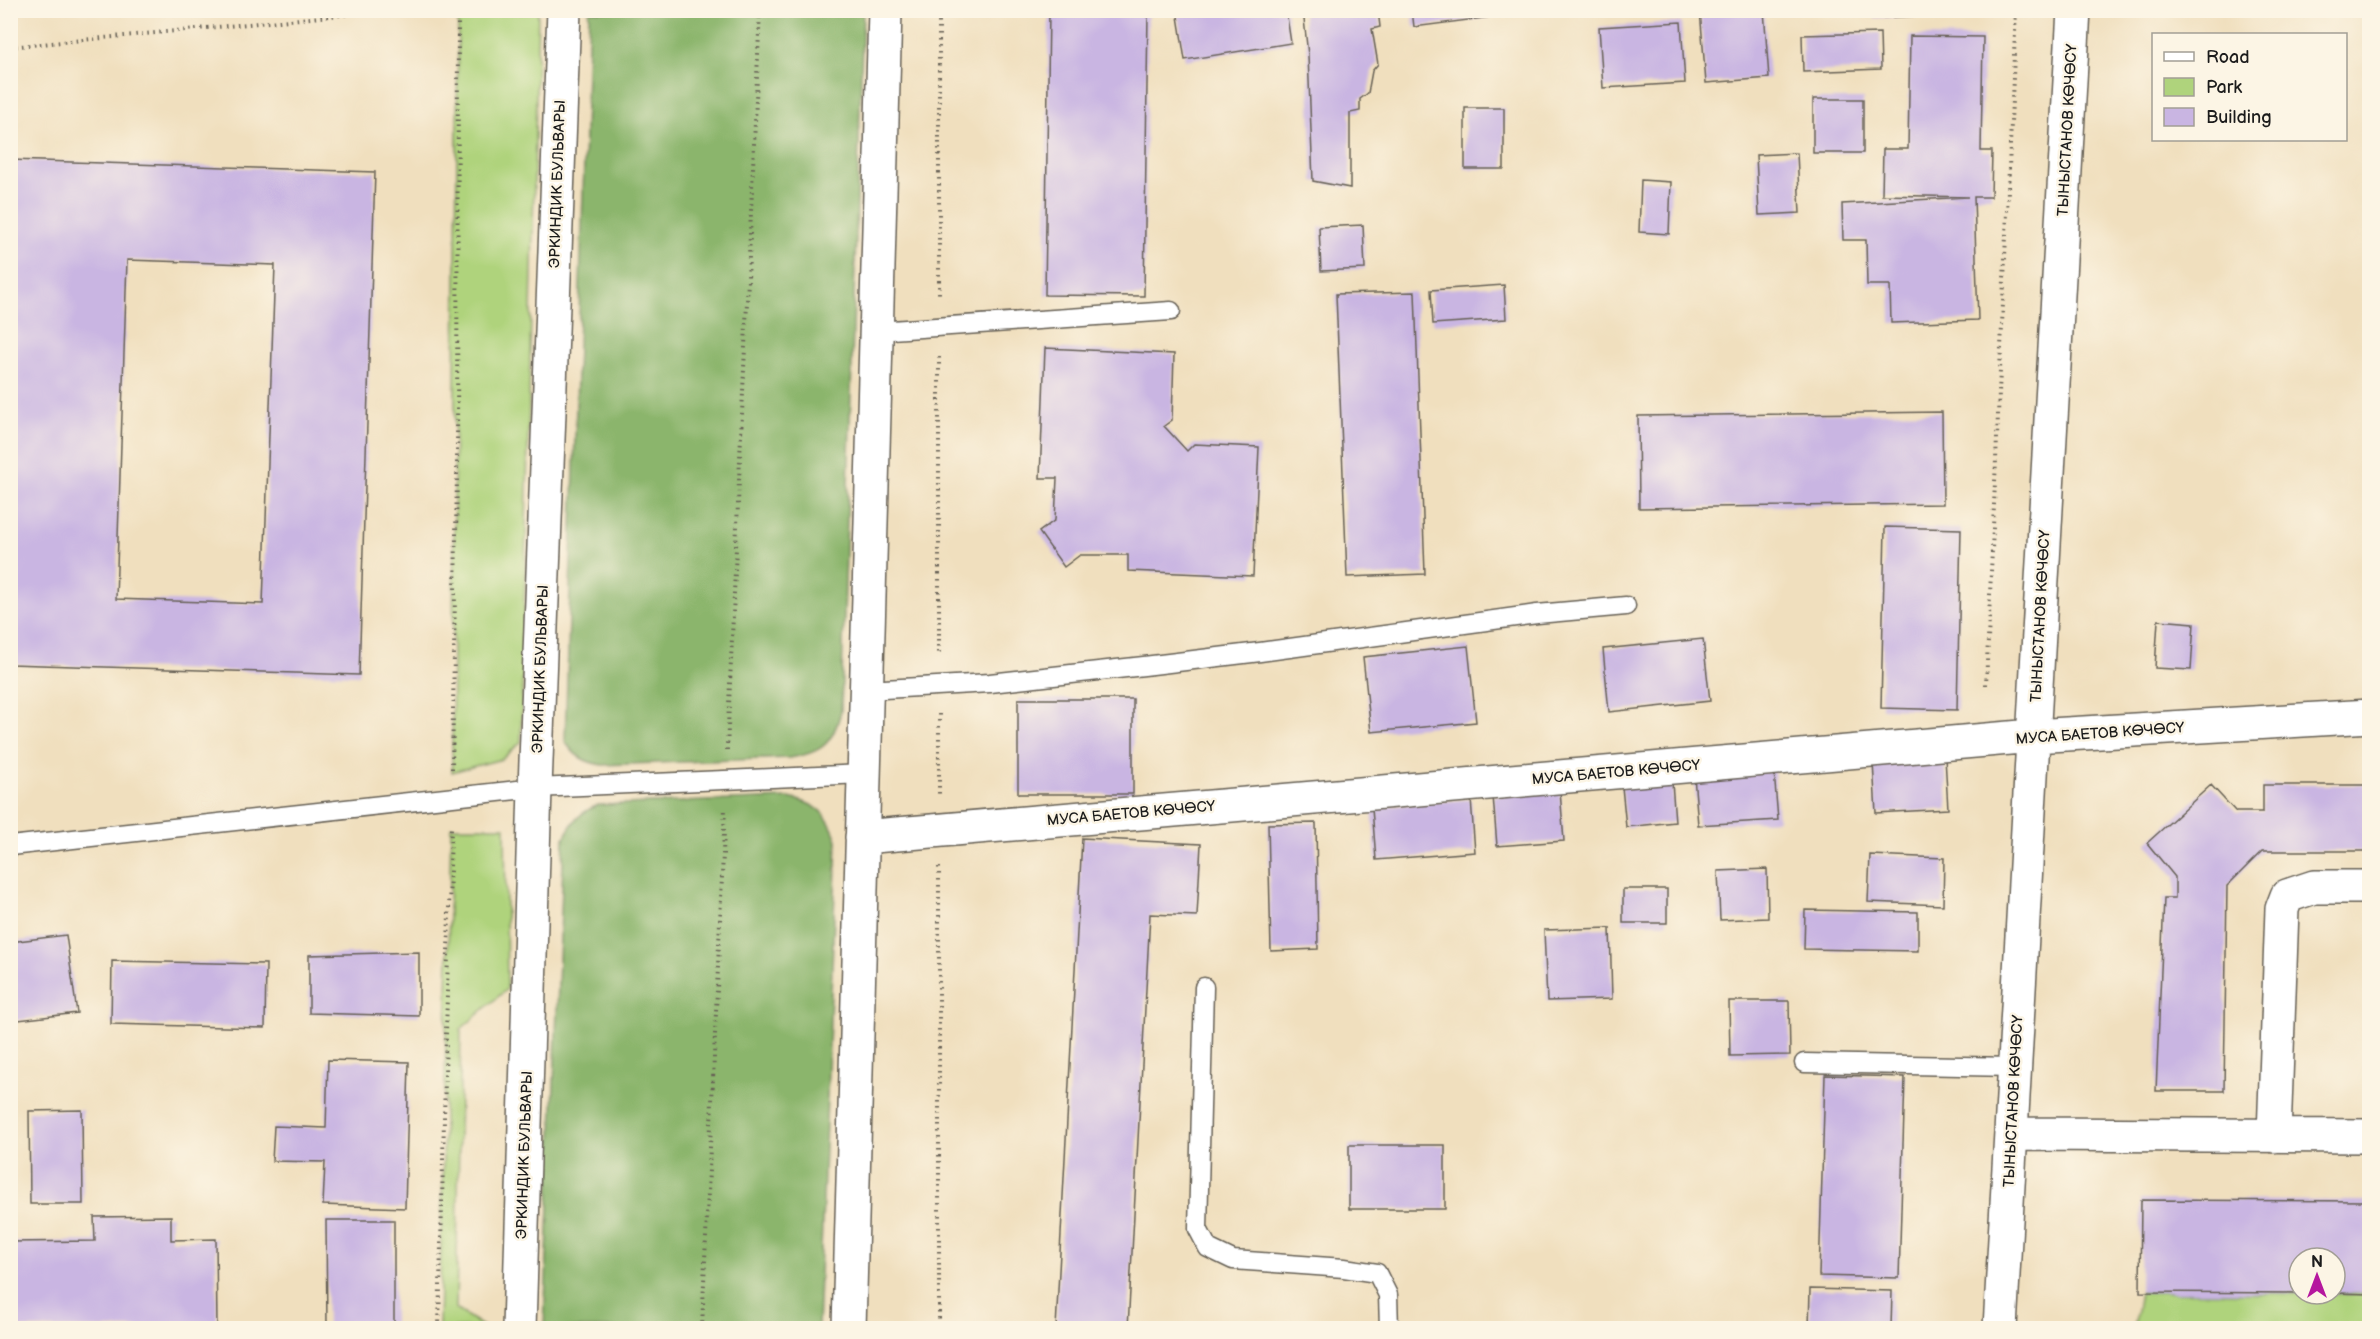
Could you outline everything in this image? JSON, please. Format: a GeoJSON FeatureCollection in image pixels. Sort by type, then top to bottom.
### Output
{"type":"FeatureCollection","features":[{"type":"Feature","properties":{"kind":"street","name":"ЭРКИНДИК БУЛЬВАРЫ"},"geometry":{"type":"LineString","coordinates":[[519,1329],[535,788],[564,10]]}},
{"type":"Feature","properties":{"kind":"street"},"geometry":{"type":"LineString","coordinates":[[849,1329],[885,10]]}},
{"type":"Feature","properties":{"kind":"street","name":"ТЫНЫСТАНОВ КӨЧӨСҮ"},"geometry":{"type":"LineString","coordinates":[[2000,1329],[2074,10]]}},
{"type":"Feature","properties":{"kind":"street","name":"МУСА БАЕТОВ КӨЧӨСҮ"},"geometry":{"type":"LineString","coordinates":[[862,837],[2033,736],[2370,716]]}},
{"type":"Feature","properties":{"kind":"street"},"geometry":{"type":"LineString","coordinates":[[2274,1136],[2282,909],[2287,896],[2314,887],[2370,887]]}},
{"type":"Feature","properties":{"kind":"street"},"geometry":{"type":"LineString","coordinates":[[2011,1134],[2370,1136]]}},
{"type":"Feature","properties":{"kind":"lane"},"geometry":{"type":"LineString","coordinates":[[876,331],[1171,311]]}},
{"type":"Feature","properties":{"kind":"lane"},"geometry":{"type":"LineString","coordinates":[[866,690],[990,682],[1144,666],[1538,614],[1626,606]]}},
{"type":"Feature","properties":{"kind":"lane"},"geometry":{"type":"LineString","coordinates":[[10,846],[535,788],[864,774]]}},
{"type":"Feature","properties":{"kind":"lane"},"geometry":{"type":"LineString","coordinates":[[1204,987],[1198,1229],[1208,1248],[1233,1260],[1344,1268],[1377,1273],[1388,1295],[1389,1329]]}},
{"type":"Feature","properties":{"kind":"lane"},"geometry":{"type":"LineString","coordinates":[[1804,1063],[2014,1067]]}},
{"type":"Feature","properties":{"kind":"path"},"geometry":{"type":"LineString","coordinates":[[10,47],[393,10]]}},
{"type":"Feature","properties":{"kind":"path"},"geometry":{"type":"LineString","coordinates":[[439,1329],[452,797],[457,464],[458,10]]}},
{"type":"Feature","properties":{"kind":"path"},"geometry":{"type":"LineString","coordinates":[[702,1329],[760,10]]}},
{"type":"Feature","properties":{"kind":"path"},"geometry":{"type":"LineString","coordinates":[[1986,685],[2016,10]]}},
{"type":"Feature","properties":{"kind":"green space"},"geometry":{"type":"Polygon","coordinates":[[[458,11],[538,11],[521,742],[502,759],[452,772],[458,11]]]}},
{"type":"Feature","properties":{"kind":"green space"},"geometry":{"type":"Polygon","coordinates":[[[589,11],[863,11],[841,711],[830,739],[818,750],[800,756],[602,765],[580,758],[565,741],[589,11]]]}},
{"type":"Feature","properties":{"kind":"green space"},"geometry":{"type":"Polygon","coordinates":[[[789,798],[807,803],[820,811],[829,822],[837,840],[818,1328],[544,1328],[564,838],[578,817],[598,805],[789,798]]]}},
{"type":"Feature","properties":{"kind":"green space"},"geometry":{"type":"Polygon","coordinates":[[[451,827],[505,827],[507,989],[461,1029],[456,1309],[486,1328],[439,1328],[451,827]]]}},
{"type":"Feature","properties":{"kind":"green space"},"geometry":{"type":"Polygon","coordinates":[[[2140,1292],[2287,1293],[2287,1306],[2347,1306],[2347,1294],[2369,1294],[2369,1328],[2134,1328],[2140,1292]]]}},
{"type":"Feature","properties":{"kind":"building"},"geometry":{"type":"Polygon","coordinates":[[[1177,10],[1286,10],[1291,43],[1185,60],[1177,10]]]}},
{"type":"Feature","properties":{"kind":"building"},"geometry":{"type":"Polygon","coordinates":[[[1303,10],[1378,10],[1380,27],[1372,29],[1378,64],[1372,71],[1368,93],[1360,99],[1360,111],[1350,113],[1350,188],[1313,181],[1308,55],[1303,10]]]}},
{"type":"Feature","properties":{"kind":"building"},"geometry":{"type":"Polygon","coordinates":[[[1412,10],[1530,10],[1531,12],[1414,27],[1412,10]]]}},
{"type":"Feature","properties":{"kind":"building"},"geometry":{"type":"Polygon","coordinates":[[[1700,10],[1764,10],[1769,78],[1706,83],[1700,10]]]}},
{"type":"Feature","properties":{"kind":"building"},"geometry":{"type":"Polygon","coordinates":[[[1873,10],[1969,10],[1969,14],[1874,18],[1873,10]]]}},
{"type":"Feature","properties":{"kind":"building"},"geometry":{"type":"Polygon","coordinates":[[[1049,11],[1148,12],[1144,296],[1045,295],[1049,11]]]}},
{"type":"Feature","properties":{"kind":"building"},"geometry":{"type":"Polygon","coordinates":[[[1681,22],[1685,83],[1603,88],[1599,27],[1681,22]]]}},
{"type":"Feature","properties":{"kind":"building"},"geometry":{"type":"Polygon","coordinates":[[[1880,33],[1881,69],[1803,72],[1802,35],[1880,33]]]}},
{"type":"Feature","properties":{"kind":"building"},"geometry":{"type":"Polygon","coordinates":[[[1910,36],[1983,37],[1981,151],[1992,151],[1991,197],[1974,197],[1978,320],[1891,323],[1890,285],[1867,285],[1866,240],[1843,240],[1842,204],[1968,197],[1882,195],[1883,149],[1908,149],[1910,36]]]}},
{"type":"Feature","properties":{"kind":"building"},"geometry":{"type":"Polygon","coordinates":[[[1813,99],[1863,99],[1863,153],[1813,153],[1813,99]]]}},
{"type":"Feature","properties":{"kind":"building"},"geometry":{"type":"Polygon","coordinates":[[[1465,108],[1504,108],[1504,169],[1465,169],[1465,108]]]}},
{"type":"Feature","properties":{"kind":"building"},"geometry":{"type":"Polygon","coordinates":[[[1797,153],[1800,213],[1759,215],[1756,155],[1797,153]]]}},
{"type":"Feature","properties":{"kind":"building"},"geometry":{"type":"Polygon","coordinates":[[[10,160],[375,172],[359,675],[10,664],[10,160]],[[127,260],[116,599],[263,604],[275,265],[127,260]]]}},
{"type":"Feature","properties":{"kind":"building"},"geometry":{"type":"Polygon","coordinates":[[[1641,180],[1671,182],[1669,234],[1639,232],[1641,180]]]}},
{"type":"Feature","properties":{"kind":"building"},"geometry":{"type":"Polygon","coordinates":[[[1363,225],[1365,269],[1321,271],[1319,227],[1363,225]]]}},
{"type":"Feature","properties":{"kind":"building"},"geometry":{"type":"Polygon","coordinates":[[[1504,285],[1506,319],[1433,324],[1431,290],[1504,285]]]}},
{"type":"Feature","properties":{"kind":"building"},"geometry":{"type":"Polygon","coordinates":[[[1415,292],[1425,574],[1347,577],[1336,294],[1415,292]]]}},
{"type":"Feature","properties":{"kind":"building"},"geometry":{"type":"Polygon","coordinates":[[[1045,348],[1174,354],[1172,420],[1164,426],[1187,451],[1194,444],[1259,447],[1253,576],[1128,571],[1128,555],[1080,555],[1064,567],[1039,532],[1055,520],[1057,478],[1040,478],[1045,348]]]}},
{"type":"Feature","properties":{"kind":"building"},"geometry":{"type":"Polygon","coordinates":[[[1942,412],[1943,504],[1639,508],[1638,416],[1942,412]]]}},
{"type":"Feature","properties":{"kind":"building"},"geometry":{"type":"Polygon","coordinates":[[[1885,527],[1961,529],[1957,710],[1881,708],[1885,527]]]}},
{"type":"Feature","properties":{"kind":"building"},"geometry":{"type":"Polygon","coordinates":[[[2158,620],[2194,623],[2191,670],[2155,668],[2158,620]]]}},
{"type":"Feature","properties":{"kind":"building"},"geometry":{"type":"Polygon","coordinates":[[[1703,639],[1710,701],[1609,712],[1603,649],[1703,639]]]}},
{"type":"Feature","properties":{"kind":"building"},"geometry":{"type":"Polygon","coordinates":[[[1468,646],[1476,722],[1371,732],[1363,657],[1468,646]]]}},
{"type":"Feature","properties":{"kind":"building"},"geometry":{"type":"Polygon","coordinates":[[[1018,699],[1133,699],[1133,794],[1018,794],[1018,699]]]}},
{"type":"Feature","properties":{"kind":"building"},"geometry":{"type":"Polygon","coordinates":[[[1945,757],[1948,809],[1876,813],[1873,762],[1945,757]]]}},
{"type":"Feature","properties":{"kind":"building"},"geometry":{"type":"Polygon","coordinates":[[[1774,771],[1778,820],[1698,825],[1694,776],[1774,771]]]}},
{"type":"Feature","properties":{"kind":"building"},"geometry":{"type":"Polygon","coordinates":[[[1672,782],[1675,822],[1626,827],[1622,787],[1672,782]]]}},
{"type":"Feature","properties":{"kind":"building"},"geometry":{"type":"Polygon","coordinates":[[[2211,785],[2236,812],[2263,812],[2263,785],[2370,785],[2370,851],[2262,851],[2227,886],[2224,1091],[2156,1091],[2164,898],[2175,898],[2175,877],[2147,843],[2211,785]]]}},
{"type":"Feature","properties":{"kind":"building"},"geometry":{"type":"Polygon","coordinates":[[[1560,791],[1564,841],[1497,846],[1493,796],[1560,791]]]}},
{"type":"Feature","properties":{"kind":"building"},"geometry":{"type":"Polygon","coordinates":[[[1471,799],[1475,852],[1376,860],[1372,808],[1471,799]]]}},
{"type":"Feature","properties":{"kind":"building"},"geometry":{"type":"Polygon","coordinates":[[[1316,823],[1318,949],[1271,951],[1268,824],[1316,823]]]}},
{"type":"Feature","properties":{"kind":"building"},"geometry":{"type":"Polygon","coordinates":[[[1082,838],[1201,844],[1197,916],[1150,914],[1128,1328],[1056,1328],[1082,838]]]}},
{"type":"Feature","properties":{"kind":"building"},"geometry":{"type":"Polygon","coordinates":[[[1870,855],[1944,858],[1943,905],[1868,902],[1870,855]]]}},
{"type":"Feature","properties":{"kind":"building"},"geometry":{"type":"Polygon","coordinates":[[[1767,869],[1768,918],[1720,920],[1718,871],[1767,869]]]}},
{"type":"Feature","properties":{"kind":"building"},"geometry":{"type":"Polygon","coordinates":[[[1623,889],[1667,889],[1667,923],[1623,923],[1623,889]]]}},
{"type":"Feature","properties":{"kind":"building"},"geometry":{"type":"Polygon","coordinates":[[[1805,910],[1918,912],[1918,951],[1804,949],[1805,910]]]}},
{"type":"Feature","properties":{"kind":"building"},"geometry":{"type":"Polygon","coordinates":[[[1610,928],[1612,999],[1547,1001],[1544,930],[1610,928]]]}},
{"type":"Feature","properties":{"kind":"building"},"geometry":{"type":"Polygon","coordinates":[[[66,935],[77,1013],[10,1021],[10,942],[66,935]]]}},
{"type":"Feature","properties":{"kind":"building"},"geometry":{"type":"Polygon","coordinates":[[[419,952],[419,1016],[309,1013],[309,955],[419,952]]]}},
{"type":"Feature","properties":{"kind":"building"},"geometry":{"type":"Polygon","coordinates":[[[112,961],[266,964],[265,1028],[111,1024],[112,961]]]}},
{"type":"Feature","properties":{"kind":"building"},"geometry":{"type":"Polygon","coordinates":[[[1729,1001],[1789,1001],[1790,1055],[1730,1056],[1729,1001]]]}},
{"type":"Feature","properties":{"kind":"building"},"geometry":{"type":"Polygon","coordinates":[[[328,1060],[409,1062],[405,1208],[323,1205],[325,1162],[272,1161],[274,1126],[326,1128],[328,1060]]]}},
{"type":"Feature","properties":{"kind":"building"},"geometry":{"type":"Polygon","coordinates":[[[1825,1075],[1905,1077],[1899,1278],[1819,1276],[1825,1075]]]}},
{"type":"Feature","properties":{"kind":"building"},"geometry":{"type":"Polygon","coordinates":[[[82,1110],[83,1204],[30,1204],[29,1111],[82,1110]]]}},
{"type":"Feature","properties":{"kind":"building"},"geometry":{"type":"Polygon","coordinates":[[[1349,1145],[1445,1145],[1445,1209],[1349,1209],[1349,1145]]]}},
{"type":"Feature","properties":{"kind":"building"},"geometry":{"type":"Polygon","coordinates":[[[2141,1200],[2370,1201],[2370,1294],[2347,1293],[2347,1246],[2287,1246],[2287,1293],[2140,1292],[2141,1200]]]}},
{"type":"Feature","properties":{"kind":"building"},"geometry":{"type":"Polygon","coordinates":[[[171,1216],[171,1240],[216,1239],[217,1328],[10,1328],[10,1242],[95,1241],[94,1217],[171,1216]]]}},
{"type":"Feature","properties":{"kind":"building"},"geometry":{"type":"Polygon","coordinates":[[[326,1220],[394,1220],[394,1328],[327,1328],[326,1220]]]}},
{"type":"Feature","properties":{"kind":"building"},"geometry":{"type":"Polygon","coordinates":[[[1810,1289],[1892,1291],[1891,1328],[1809,1328],[1810,1289]]]}}]}
